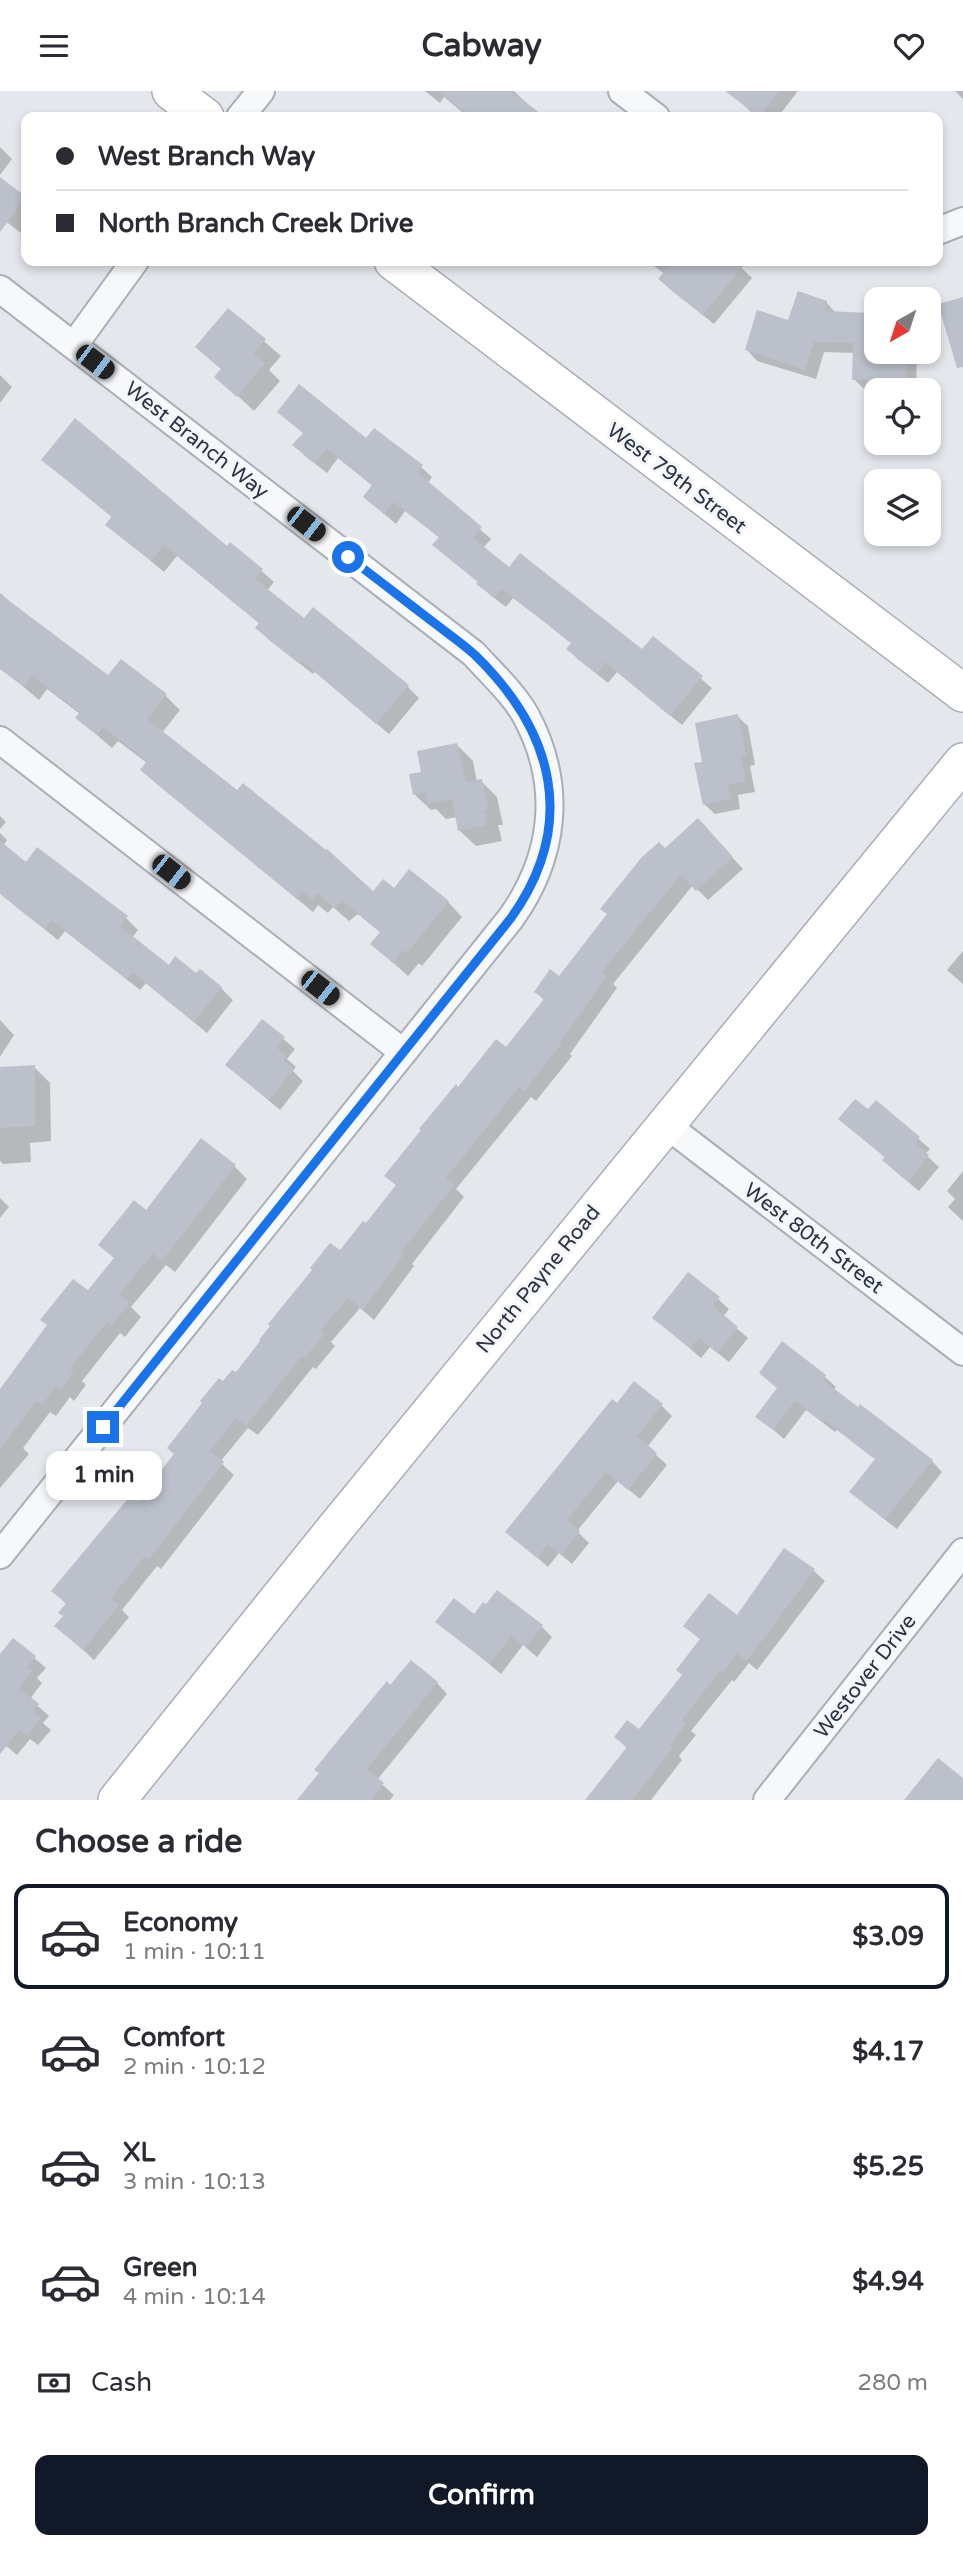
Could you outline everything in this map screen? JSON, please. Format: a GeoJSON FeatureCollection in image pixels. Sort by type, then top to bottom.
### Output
{"type":"FeatureCollection","features":[{"type":"Feature","properties":{"kind":"street"},"geometry":{"type":"LineString","coordinates":[[171,91],[198,112]]}},
{"type":"Feature","properties":{"kind":"street"},"geometry":{"type":"LineString","coordinates":[[244,112],[261,91]]}},
{"type":"Feature","properties":{"kind":"street"},"geometry":{"type":"LineString","coordinates":[[622,91],[649,112]]}},
{"type":"Feature","properties":{"kind":"street"},"geometry":{"type":"LineString","coordinates":[[943,229],[963,221]]}},
{"type":"Feature","properties":{"kind":"street"},"geometry":{"type":"LineString","coordinates":[[74,345],[131,266]]}},
{"type":"Feature","properties":{"kind":"street","name":"West 79th Street"},"geometry":{"type":"LineString","coordinates":[[400,266],[963,693]]}},
{"type":"Feature","properties":{"kind":"street","name":"West Branch Way"},"geometry":{"type":"LineString","coordinates":[[0,289],[474,654],[525,715],[539,748],[548,782],[550,825],[544,853],[524,900],[0,1555]]}},
{"type":"Feature","properties":{"kind":"street"},"geometry":{"type":"LineString","coordinates":[[0,740],[403,1052]]}},
{"type":"Feature","properties":{"kind":"street","name":"North Payne Road"},"geometry":{"type":"LineString","coordinates":[[117,1800],[665,1124],[963,762]]}},
{"type":"Feature","properties":{"kind":"street","name":"West 80th Street"},"geometry":{"type":"LineString","coordinates":[[665,1124],[963,1352]]}},
{"type":"Feature","properties":{"kind":"street","name":"Westover Drive"},"geometry":{"type":"LineString","coordinates":[[767,1800],[963,1552]]}},
{"type":"Feature","properties":{"kind":"building"},"geometry":{"type":"Polygon","coordinates":[[[437,91],[511,91],[538,112],[465,112],[437,91]]]}},
{"type":"Feature","properties":{"kind":"building"},"geometry":{"type":"Polygon","coordinates":[[[725,91],[780,91],[763,112],[752,112],[725,91]]]}},
{"type":"Feature","properties":{"kind":"building"},"geometry":{"type":"Polygon","coordinates":[[[0,177],[21,193],[21,204],[0,232],[0,177]]]}},
{"type":"Feature","properties":{"kind":"building"},"geometry":{"type":"Polygon","coordinates":[[[669,266],[743,266],[703,315],[658,279],[669,266]]]}},
{"type":"Feature","properties":{"kind":"building"},"geometry":{"type":"Polygon","coordinates":[[[798,291],[827,301],[824,311],[864,313],[864,364],[907,364],[906,378],[852,380],[853,343],[814,342],[805,370],[745,350],[757,310],[788,320],[798,291]]]}},
{"type":"Feature","properties":{"kind":"building"},"geometry":{"type":"Polygon","coordinates":[[[963,297],[963,367],[957,368],[942,317],[942,303],[963,297]]]}},
{"type":"Feature","properties":{"kind":"building"},"geometry":{"type":"Polygon","coordinates":[[[228,308],[266,339],[254,354],[265,363],[237,397],[214,377],[221,369],[195,347],[228,308]]]}},
{"type":"Feature","properties":{"kind":"building"},"geometry":{"type":"Polygon","coordinates":[[[299,384],[366,438],[374,428],[423,465],[417,472],[482,527],[473,538],[509,567],[520,553],[642,649],[653,636],[703,676],[670,716],[605,662],[597,674],[566,649],[571,643],[535,614],[501,589],[495,598],[476,584],[478,582],[432,545],[439,537],[394,502],[384,514],[363,497],[372,485],[327,449],[315,463],[292,445],[303,433],[277,412],[299,384]]]}},
{"type":"Feature","properties":{"kind":"building"},"geometry":{"type":"Polygon","coordinates":[[[75,418],[227,546],[230,542],[263,569],[255,579],[304,618],[313,607],[409,685],[376,724],[302,661],[300,664],[255,628],[259,623],[164,545],[151,561],[105,525],[112,516],[41,460],[75,418]]]}},
{"type":"Feature","properties":{"kind":"building"},"geometry":{"type":"Polygon","coordinates":[[[0,594],[108,675],[121,659],[167,694],[147,719],[237,790],[243,783],[327,849],[373,891],[383,879],[394,888],[409,869],[449,901],[407,953],[403,950],[393,963],[370,944],[380,932],[343,901],[334,908],[317,893],[312,900],[303,892],[297,899],[140,770],[147,761],[103,727],[97,735],[75,718],[80,712],[32,676],[24,687],[0,669],[0,594]]]}},
{"type":"Feature","properties":{"kind":"building"},"geometry":{"type":"Polygon","coordinates":[[[738,714],[746,755],[741,756],[746,781],[728,785],[731,799],[703,805],[694,763],[702,762],[695,723],[738,714]]]}},
{"type":"Feature","properties":{"kind":"building"},"geometry":{"type":"Polygon","coordinates":[[[457,743],[466,782],[482,779],[488,809],[484,810],[487,825],[458,831],[452,799],[428,804],[426,792],[413,795],[409,774],[421,772],[417,751],[457,743]]]}},
{"type":"Feature","properties":{"kind":"building"},"geometry":{"type":"Polygon","coordinates":[[[698,818],[733,857],[696,891],[681,875],[633,933],[602,972],[607,976],[560,1042],[562,1043],[524,1092],[519,1087],[446,1178],[454,1185],[401,1252],[404,1254],[363,1310],[348,1298],[321,1330],[325,1333],[304,1359],[301,1357],[246,1426],[236,1418],[210,1451],[224,1462],[149,1559],[145,1556],[111,1598],[119,1605],[83,1650],[54,1626],[63,1616],[58,1613],[66,1603],[51,1591],[131,1495],[137,1501],[174,1454],[167,1448],[202,1403],[200,1401],[219,1378],[223,1381],[232,1370],[236,1372],[270,1326],[268,1324],[312,1270],[310,1268],[330,1243],[340,1250],[363,1221],[366,1223],[396,1185],[384,1176],[421,1130],[419,1129],[456,1084],[458,1087],[496,1039],[506,1047],[544,999],[534,992],[550,969],[559,976],[607,914],[600,909],[642,857],[659,842],[665,848],[698,818]]]}},
{"type":"Feature","properties":{"kind":"building"},"geometry":{"type":"Polygon","coordinates":[[[0,841],[26,862],[37,847],[128,916],[120,926],[169,965],[175,956],[196,973],[200,969],[222,987],[194,1022],[133,973],[127,979],[52,920],[45,929],[0,894],[0,841]]]}},
{"type":"Feature","properties":{"kind":"building"},"geometry":{"type":"Polygon","coordinates":[[[262,1019],[285,1037],[277,1048],[287,1056],[283,1060],[294,1069],[269,1100],[225,1065],[262,1019]]]}},
{"type":"Feature","properties":{"kind":"building"},"geometry":{"type":"Polygon","coordinates":[[[35,1065],[35,1126],[0,1128],[0,1067],[35,1065]]]}},
{"type":"Feature","properties":{"kind":"building"},"geometry":{"type":"Polygon","coordinates":[[[855,1099],[868,1109],[876,1100],[920,1137],[915,1143],[929,1155],[908,1182],[882,1160],[885,1157],[838,1119],[855,1099]]]}},
{"type":"Feature","properties":{"kind":"building"},"geometry":{"type":"Polygon","coordinates":[[[201,1138],[236,1165],[162,1261],[153,1253],[119,1295],[130,1303],[111,1326],[107,1322],[70,1368],[74,1371],[61,1389],[56,1386],[42,1405],[36,1401],[0,1449],[0,1389],[47,1325],[40,1320],[73,1279],[88,1290],[114,1258],[98,1245],[134,1200],[146,1210],[201,1138]]]}},
{"type":"Feature","properties":{"kind":"building"},"geometry":{"type":"Polygon","coordinates":[[[688,1272],[720,1297],[713,1306],[738,1327],[717,1353],[699,1338],[690,1348],[652,1318],[688,1272]]]}},
{"type":"Feature","properties":{"kind":"building"},"geometry":{"type":"Polygon","coordinates":[[[782,1341],[826,1375],[823,1380],[858,1407],[860,1404],[933,1460],[885,1519],[849,1492],[875,1459],[795,1401],[773,1430],[755,1417],[777,1388],[759,1373],[782,1341]]]}},
{"type":"Feature","properties":{"kind":"building"},"geometry":{"type":"Polygon","coordinates":[[[634,1381],[663,1404],[637,1436],[657,1453],[628,1490],[606,1472],[567,1520],[580,1531],[561,1555],[548,1544],[537,1558],[505,1532],[612,1399],[617,1403],[634,1381]]]}},
{"type":"Feature","properties":{"kind":"building"},"geometry":{"type":"Polygon","coordinates":[[[784,1548],[815,1569],[746,1661],[737,1654],[723,1672],[720,1670],[682,1720],[686,1724],[670,1745],[673,1748],[632,1800],[585,1800],[627,1747],[614,1737],[627,1720],[639,1729],[682,1675],[676,1670],[700,1639],[683,1626],[709,1593],[737,1615],[784,1548]]]}},
{"type":"Feature","properties":{"kind":"building"},"geometry":{"type":"Polygon","coordinates":[[[497,1590],[543,1625],[526,1647],[511,1636],[490,1664],[435,1622],[454,1598],[474,1614],[497,1590]]]}},
{"type":"Feature","properties":{"kind":"building"},"geometry":{"type":"Polygon","coordinates":[[[13,1638],[36,1656],[27,1667],[32,1671],[19,1688],[39,1704],[33,1712],[41,1718],[27,1736],[19,1730],[0,1754],[0,1654],[13,1638]]]}},
{"type":"Feature","properties":{"kind":"building"},"geometry":{"type":"Polygon","coordinates":[[[411,1660],[438,1682],[367,1769],[384,1783],[371,1800],[297,1800],[319,1773],[314,1770],[335,1744],[387,1681],[390,1685],[411,1660]]]}},
{"type":"Feature","properties":{"kind":"building"},"geometry":{"type":"Polygon","coordinates":[[[938,1758],[963,1778],[963,1800],[904,1800],[938,1758]]]}},
{"type":"Feature","properties":{"kind":"route"},"geometry":{"type":"LineString","coordinates":[[103,1427],[511,918],[536,877],[544,853],[550,825],[548,782],[539,748],[525,715],[474,654],[348,557]]}}]}
